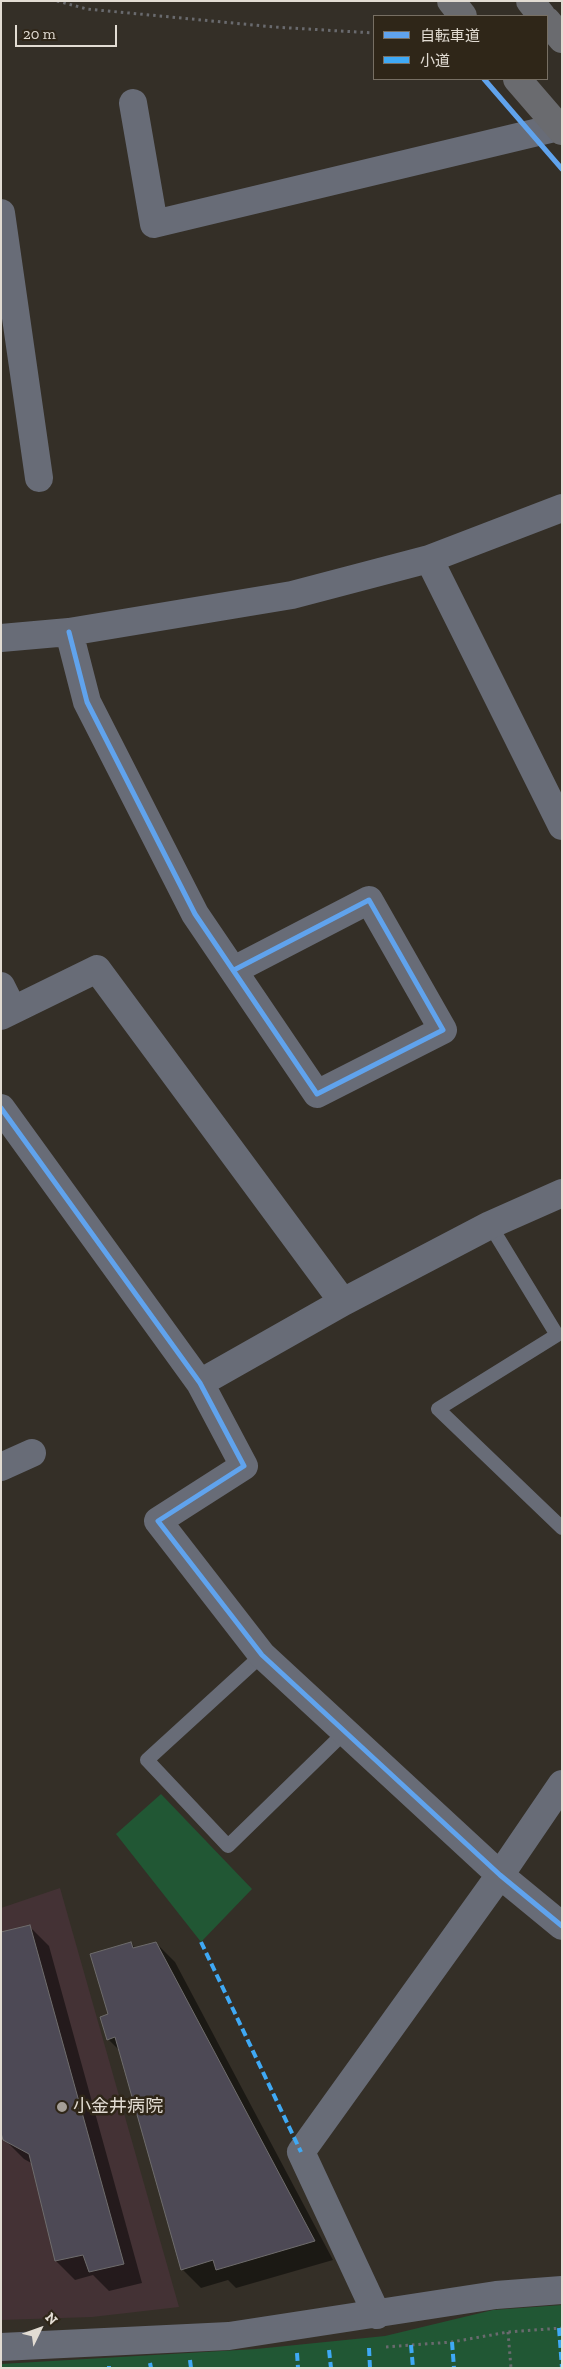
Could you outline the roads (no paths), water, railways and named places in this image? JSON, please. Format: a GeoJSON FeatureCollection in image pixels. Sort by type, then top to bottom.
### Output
{"type":"FeatureCollection","features":[{"type":"Feature","properties":{"kind":"main road"},"geometry":{"type":"LineString","coordinates":[[450,1],[462,15]]}},
{"type":"Feature","properties":{"kind":"main road"},"geometry":{"type":"LineString","coordinates":[[530,1],[541,15]]}},
{"type":"Feature","properties":{"kind":"main road"},"geometry":{"type":"LineString","coordinates":[[548,22],[562,39]]}},
{"type":"Feature","properties":{"kind":"main road"},"geometry":{"type":"LineString","coordinates":[[518,80],[560,129]]}},
{"type":"Feature","properties":{"kind":"street"},"geometry":{"type":"LineString","coordinates":[[133,102],[154,224],[560,129]]}},
{"type":"Feature","properties":{"kind":"street"},"geometry":{"type":"LineString","coordinates":[[1,213],[39,478]]}},
{"type":"Feature","properties":{"kind":"street"},"geometry":{"type":"LineString","coordinates":[[1,638],[69,632],[292,595],[429,559],[562,508]]}},
{"type":"Feature","properties":{"kind":"street"},"geometry":{"type":"LineString","coordinates":[[429,559],[562,826]]}},
{"type":"Feature","properties":{"kind":"street"},"geometry":{"type":"LineString","coordinates":[[69,632],[87,702],[195,914],[317,1094],[443,1030],[369,900],[234,970]]}},
{"type":"Feature","properties":{"kind":"street"},"geometry":{"type":"LineString","coordinates":[[1,986],[7,1013],[97,970],[343,1302]]}},
{"type":"Feature","properties":{"kind":"street"},"geometry":{"type":"LineString","coordinates":[[1,1108],[200,1383],[244,1466],[158,1521],[262,1656],[500,1875],[562,1926]]}},
{"type":"Feature","properties":{"kind":"street"},"geometry":{"type":"LineString","coordinates":[[200,1383],[343,1302],[490,1225],[562,1193]]}},
{"type":"Feature","properties":{"kind":"street"},"geometry":{"type":"LineString","coordinates":[[1,1467],[32,1452]]}},
{"type":"Feature","properties":{"kind":"street"},"geometry":{"type":"LineString","coordinates":[[377,2315],[300,2152],[500,1875],[562,1784]]}},
{"type":"Feature","properties":{"kind":"street"},"geometry":{"type":"LineString","coordinates":[[1,2347],[229,2336],[377,2315],[496,2295],[562,2290]]}},
{"type":"Feature","properties":{"kind":"lane"},"geometry":{"type":"LineString","coordinates":[[490,1225],[557,1335],[438,1409],[562,1528]]}},
{"type":"Feature","properties":{"kind":"lane"},"geometry":{"type":"LineString","coordinates":[[262,1656],[147,1760],[228,1846],[345,1732]]}},
{"type":"Feature","properties":{"kind":"place","name":"小金井病院"},"geometry":{"type":"Point","coordinates":[62,2107]}}]}
